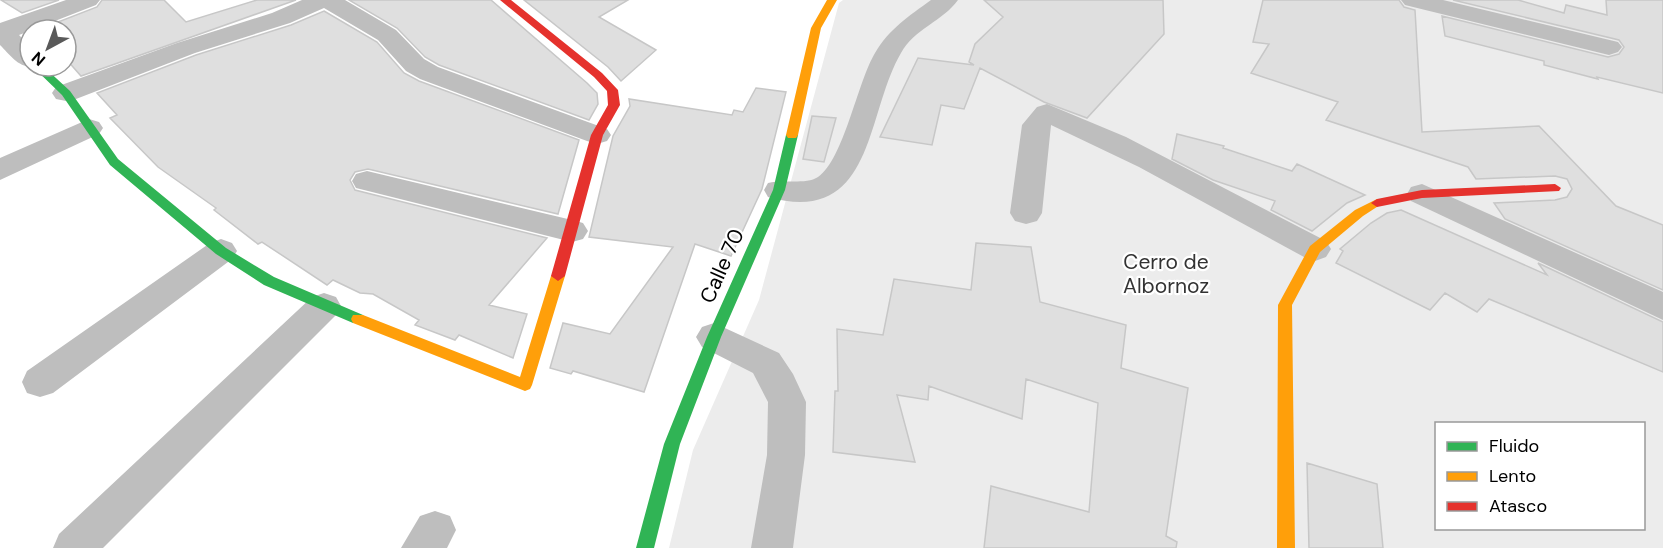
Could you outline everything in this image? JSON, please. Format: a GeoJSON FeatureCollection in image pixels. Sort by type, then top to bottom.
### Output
{"type":"FeatureCollection","features":[{"type":"Feature","properties":{"kind":"street"},"geometry":{"type":"LineString","coordinates":[[18,48],[1,32],[88,0]]}},
{"type":"Feature","properties":{"kind":"street"},"geometry":{"type":"LineString","coordinates":[[66,93],[186,48],[281,18],[322,0]]}},
{"type":"Feature","properties":{"kind":"street"},"geometry":{"type":"LineString","coordinates":[[328,0],[387,35],[415,65],[429,73],[597,135]]}},
{"type":"Feature","properties":{"kind":"street"},"geometry":{"type":"LineString","coordinates":[[50,78],[66,93],[114,162],[221,251],[269,281],[324,306],[525,385],[572,231],[597,135],[614,105],[612,90],[598,75],[505,0]]}},
{"type":"Feature","properties":{"kind":"street","name":"Calle 70"},"geometry":{"type":"LineString","coordinates":[[645,548],[672,444],[714,337],[779,190],[816,28],[832,0]]}},
{"type":"Feature","properties":{"kind":"street"},"geometry":{"type":"LineString","coordinates":[[779,190],[823,188],[833,180],[845,163],[881,66],[895,40],[946,0]]}},
{"type":"Feature","properties":{"kind":"street"},"geometry":{"type":"LineString","coordinates":[[1413,0],[1609,47]]}},
{"type":"Feature","properties":{"kind":"street"},"geometry":{"type":"LineString","coordinates":[[1026,213],[1036,125],[1047,113],[1089,130],[1246,215],[1315,249]]}},
{"type":"Feature","properties":{"kind":"street"},"geometry":{"type":"LineString","coordinates":[[0,170],[89,129]]}},
{"type":"Feature","properties":{"kind":"street"},"geometry":{"type":"LineString","coordinates":[[367,181],[572,231]]}},
{"type":"Feature","properties":{"kind":"street"},"geometry":{"type":"LineString","coordinates":[[1286,548],[1285,306],[1315,249],[1359,213],[1378,202],[1422,195],[1555,188]]}},
{"type":"Feature","properties":{"kind":"street"},"geometry":{"type":"LineString","coordinates":[[1422,195],[1663,307]]}},
{"type":"Feature","properties":{"kind":"street"},"geometry":{"type":"LineString","coordinates":[[40,382],[221,251]]}},
{"type":"Feature","properties":{"kind":"street"},"geometry":{"type":"LineString","coordinates":[[74,548],[324,306]]}},
{"type":"Feature","properties":{"kind":"street"},"geometry":{"type":"LineString","coordinates":[[714,337],[766,363],[780,385],[787,402],[786,455],[772,548]]}},
{"type":"Feature","properties":{"kind":"green space","name":"Cerro de Albornoz"},"geometry":{"type":"Polygon","coordinates":[[[843,0],[1663,0],[1663,548],[669,548],[693,450],[759,300],[839,3],[843,0]]]}},
{"type":"Feature","properties":{"kind":"building"},"geometry":{"type":"Polygon","coordinates":[[[1,0],[59,0],[22,13],[1,0]]]}},
{"type":"Feature","properties":{"kind":"building"},"geometry":{"type":"Polygon","coordinates":[[[102,0],[164,0],[186,22],[257,0],[296,0],[81,76],[78,73],[78,18],[68,18],[97,7],[102,0]]]}},
{"type":"Feature","properties":{"kind":"building"},"geometry":{"type":"Polygon","coordinates":[[[349,0],[491,0],[587,83],[597,93],[598,104],[589,120],[439,65],[425,57],[397,28],[349,0]]]}},
{"type":"Feature","properties":{"kind":"building"},"geometry":{"type":"Polygon","coordinates":[[[524,0],[628,0],[599,17],[656,50],[621,81],[608,67],[524,0]]]}},
{"type":"Feature","properties":{"kind":"building"},"geometry":{"type":"Polygon","coordinates":[[[984,0],[1163,0],[1164,34],[1087,118],[1044,102],[980,68],[964,109],[941,105],[932,145],[880,137],[918,58],[974,65],[969,62],[975,44],[1003,17],[984,0]]]}},
{"type":"Feature","properties":{"kind":"building"},"geometry":{"type":"Polygon","coordinates":[[[1263,0],[1399,0],[1404,7],[1415,10],[1422,132],[1539,126],[1616,206],[1663,225],[1663,290],[1505,219],[1494,203],[1555,200],[1567,197],[1572,189],[1567,179],[1555,176],[1476,179],[1468,167],[1326,120],[1338,102],[1251,73],[1269,44],[1253,42],[1263,0]]]}},
{"type":"Feature","properties":{"kind":"building"},"geometry":{"type":"Polygon","coordinates":[[[1453,0],[1518,0],[1564,13],[1566,5],[1607,15],[1606,0],[1663,0],[1663,93],[1544,65],[1544,61],[1445,36],[1442,16],[1608,57],[1619,54],[1624,47],[1619,40],[1453,0]]]}},
{"type":"Feature","properties":{"kind":"building"},"geometry":{"type":"Polygon","coordinates":[[[324,11],[377,42],[404,73],[419,81],[579,140],[558,214],[368,169],[355,172],[350,180],[355,190],[547,238],[489,305],[527,314],[513,358],[459,335],[455,340],[415,325],[419,320],[373,294],[360,293],[333,280],[327,285],[262,242],[258,244],[214,210],[216,208],[158,167],[110,118],[117,115],[97,93],[196,55],[291,25],[324,11]]]}},
{"type":"Feature","properties":{"kind":"building"},"geometry":{"type":"Polygon","coordinates":[[[756,88],[786,92],[762,189],[731,256],[695,244],[644,392],[573,371],[571,374],[550,368],[563,323],[610,334],[673,247],[589,237],[613,136],[630,106],[629,99],[732,115],[734,110],[743,112],[756,88]]]}},
{"type":"Feature","properties":{"kind":"building"},"geometry":{"type":"Polygon","coordinates":[[[812,116],[836,118],[824,162],[803,159],[812,116]]]}},
{"type":"Feature","properties":{"kind":"building"},"geometry":{"type":"Polygon","coordinates":[[[1177,134],[1224,146],[1223,148],[1292,171],[1297,164],[1365,195],[1347,203],[1312,231],[1271,210],[1275,201],[1213,180],[1172,159],[1177,134]]]}},
{"type":"Feature","properties":{"kind":"building"},"geometry":{"type":"Polygon","coordinates":[[[1401,210],[1547,275],[1538,263],[1663,322],[1663,372],[1489,299],[1477,312],[1445,293],[1430,310],[1336,263],[1343,251],[1340,249],[1371,223],[1387,213],[1401,210]]]}},
{"type":"Feature","properties":{"kind":"building"},"geometry":{"type":"Polygon","coordinates":[[[976,243],[1031,247],[1040,302],[1126,325],[1121,368],[1188,388],[1166,536],[1177,542],[1176,548],[984,548],[991,486],[1089,512],[1098,403],[1026,379],[1022,419],[929,386],[928,400],[897,395],[915,462],[833,452],[835,391],[838,391],[837,329],[883,335],[894,279],[971,290],[976,243]]]}},
{"type":"Feature","properties":{"kind":"building"},"geometry":{"type":"Polygon","coordinates":[[[1307,463],[1377,484],[1383,548],[1309,548],[1307,463]]]}},
{"type":"Feature","properties":{"kind":"traffic: fast"},"geometry":{"type":"LineString","coordinates":[[50,78],[66,93],[114,162],[221,251],[269,281],[358,319]]}},
{"type":"Feature","properties":{"kind":"traffic: fast"},"geometry":{"type":"LineString","coordinates":[[645,548],[672,444],[714,337],[779,190],[792,135]]}},
{"type":"Feature","properties":{"kind":"traffic: slow"},"geometry":{"type":"LineString","coordinates":[[792,135],[816,28],[832,0]]}},
{"type":"Feature","properties":{"kind":"traffic: slow"},"geometry":{"type":"LineString","coordinates":[[1286,548],[1285,305],[1315,249],[1359,213],[1377,203]]}},
{"type":"Feature","properties":{"kind":"traffic: slow"},"geometry":{"type":"LineString","coordinates":[[358,319],[525,385],[558,276]]}},
{"type":"Feature","properties":{"kind":"traffic: jam"},"geometry":{"type":"LineString","coordinates":[[505,0],[598,75],[612,90],[614,105],[597,135],[558,276]]}},
{"type":"Feature","properties":{"kind":"traffic: jam"},"geometry":{"type":"LineString","coordinates":[[1377,203],[1422,194],[1555,188]]}}]}
